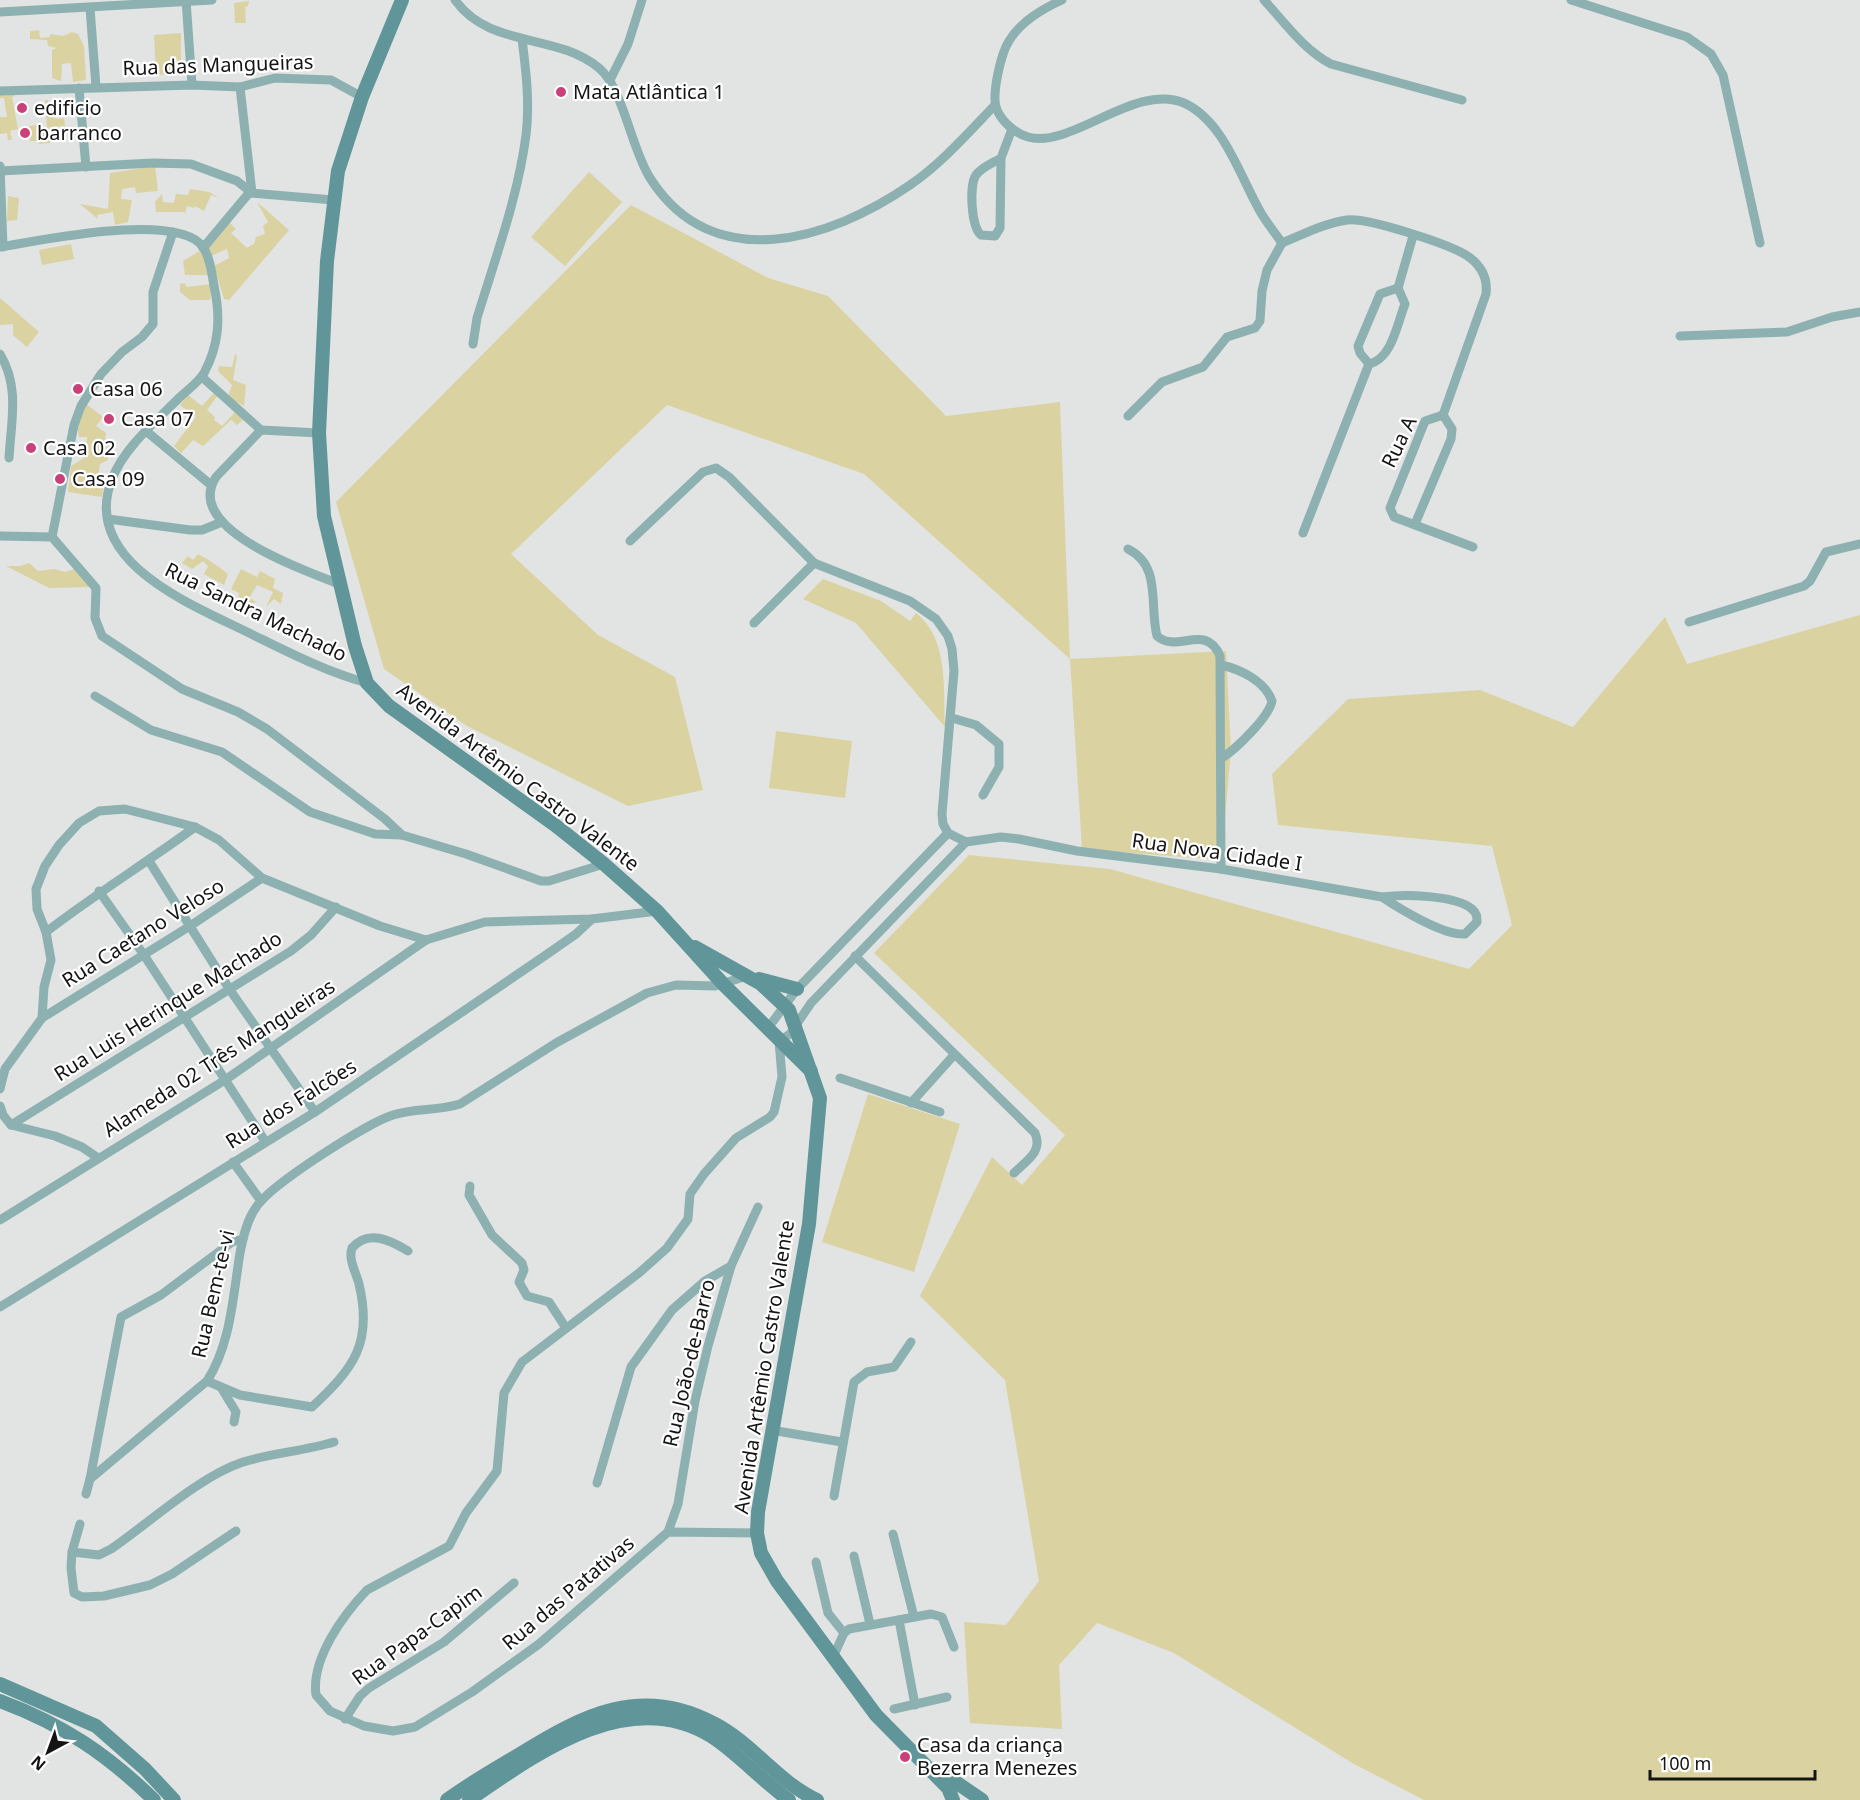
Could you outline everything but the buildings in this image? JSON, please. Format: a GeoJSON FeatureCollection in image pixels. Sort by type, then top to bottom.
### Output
{"type":"FeatureCollection","features":[{"type":"Feature","properties":{"kind":"main road","name":"Avenida Artêmio Castro Valente"},"geometry":{"type":"LineString","coordinates":[[402,0],[362,97],[338,171],[333,200],[319,433],[323,506],[339,584],[367,683],[411,723],[555,825],[604,864],[657,911],[724,985],[811,1071]]}},
{"type":"Feature","properties":{"kind":"main road","name":"Avenida Artêmio Castro Valente"},"geometry":{"type":"LineString","coordinates":[[683,939],[747,976],[784,1004],[796,1024],[819,1091],[821,1113],[808,1224],[771,1430],[757,1533],[761,1553],[777,1581],[834,1655],[876,1715],[948,1788],[953,1800]]}},
{"type":"Feature","properties":{"kind":"main road"},"geometry":{"type":"LineString","coordinates":[[747,976],[797,989]]}},
{"type":"Feature","properties":{"kind":"main road"},"geometry":{"type":"LineString","coordinates":[[0,1684],[96,1726],[145,1769],[174,1800]]}},
{"type":"Feature","properties":{"kind":"main road"},"geometry":{"type":"LineString","coordinates":[[0,1701],[50,1721],[81,1738],[129,1775],[154,1800]]}},
{"type":"Feature","properties":{"kind":"main road"},"geometry":{"type":"LineString","coordinates":[[447,1800],[565,1726],[616,1707],[635,1706],[678,1710],[716,1724],[782,1778],[818,1800]]}},
{"type":"Feature","properties":{"kind":"main road"},"geometry":{"type":"LineString","coordinates":[[469,1800],[558,1744],[594,1727],[622,1719],[653,1718],[695,1727],[713,1737],[789,1800]]}},
{"type":"Feature","properties":{"kind":"main road","name":"Avenida Artêmio Castro Valente"},"geometry":{"type":"LineString","coordinates":[[920,1761],[982,1800]]}},
{"type":"Feature","properties":{"kind":"street"},"geometry":{"type":"LineString","coordinates":[[0,12],[212,0]]}},
{"type":"Feature","properties":{"kind":"street"},"geometry":{"type":"LineString","coordinates":[[455,0],[480,24],[522,39],[562,48],[580,55],[610,80],[639,157],[662,193],[678,211],[696,223],[715,233],[740,240],[790,238],[824,230],[886,201],[934,166],[996,105]]}},
{"type":"Feature","properties":{"kind":"street"},"geometry":{"type":"LineString","coordinates":[[610,80],[628,44],[642,0]]}},
{"type":"Feature","properties":{"kind":"street"},"geometry":{"type":"LineString","coordinates":[[1062,0],[1032,17],[1009,40],[1002,54],[996,105],[1002,119],[1012,129],[1028,137],[1048,138],[1150,99],[1169,99],[1184,103],[1211,124],[1261,213],[1282,243]]}},
{"type":"Feature","properties":{"kind":"street"},"geometry":{"type":"LineString","coordinates":[[1264,0],[1305,45],[1318,57],[1331,64],[1462,100]]}},
{"type":"Feature","properties":{"kind":"street"},"geometry":{"type":"LineString","coordinates":[[1571,0],[1687,37],[1711,54],[1723,75],[1760,243]]}},
{"type":"Feature","properties":{"kind":"street"},"geometry":{"type":"LineString","coordinates":[[186,1],[192,85]]}},
{"type":"Feature","properties":{"kind":"street"},"geometry":{"type":"LineString","coordinates":[[90,8],[96,87]]}},
{"type":"Feature","properties":{"kind":"street"},"geometry":{"type":"LineString","coordinates":[[473,344],[477,318],[524,143],[528,100],[522,39]]}},
{"type":"Feature","properties":{"kind":"street","name":"Rua das Mangueiras"},"geometry":{"type":"LineString","coordinates":[[0,91],[192,85],[240,87],[275,78],[339,83],[362,97]]}},
{"type":"Feature","properties":{"kind":"street"},"geometry":{"type":"LineString","coordinates":[[240,87],[252,193]]}},
{"type":"Feature","properties":{"kind":"street"},"geometry":{"type":"LineString","coordinates":[[79,88],[86,167]]}},
{"type":"Feature","properties":{"kind":"street"},"geometry":{"type":"LineString","coordinates":[[1001,158],[976,175],[973,184],[974,226],[981,235],[989,237],[995,236],[1000,228],[1001,158],[1012,129]]}},
{"type":"Feature","properties":{"kind":"street"},"geometry":{"type":"LineString","coordinates":[[252,193],[237,182],[191,164],[153,163],[0,169],[2,247],[102,231],[172,232],[194,239],[203,248],[249,193],[333,200]]}},
{"type":"Feature","properties":{"kind":"street"},"geometry":{"type":"LineString","coordinates":[[1128,416],[1162,381],[1192,373],[1203,367],[1227,337],[1256,328],[1260,321],[1262,291],[1267,270],[1282,243],[1330,224],[1357,219],[1465,254],[1479,268],[1487,284],[1443,415]]}},
{"type":"Feature","properties":{"kind":"street"},"geometry":{"type":"LineString","coordinates":[[52,537],[74,425],[81,406],[101,374],[153,324],[153,292],[172,232]]}},
{"type":"Feature","properties":{"kind":"street"},"geometry":{"type":"LineString","coordinates":[[1369,364],[1379,362],[1386,354],[1405,304],[1398,288],[1413,236]]}},
{"type":"Feature","properties":{"kind":"street","name":"Rua Sandra Machado"},"geometry":{"type":"LineString","coordinates":[[203,248],[214,286],[218,324],[214,353],[202,377],[147,431],[125,456],[112,479],[106,507],[118,546],[128,560],[160,587],[322,668],[367,683]]}},
{"type":"Feature","properties":{"kind":"street"},"geometry":{"type":"LineString","coordinates":[[1369,364],[1360,353],[1358,346],[1380,294],[1398,288]]}},
{"type":"Feature","properties":{"kind":"street"},"geometry":{"type":"LineString","coordinates":[[1680,336],[1787,333],[1832,317],[1860,312]]}},
{"type":"Feature","properties":{"kind":"street"},"geometry":{"type":"LineString","coordinates":[[0,354],[8,367],[13,386],[14,402],[9,458]]}},
{"type":"Feature","properties":{"kind":"street"},"geometry":{"type":"LineString","coordinates":[[1303,533],[1369,364]]}},
{"type":"Feature","properties":{"kind":"street"},"geometry":{"type":"LineString","coordinates":[[202,377],[261,430],[319,433]]}},
{"type":"Feature","properties":{"kind":"street","name":"Rua A"},"geometry":{"type":"LineString","coordinates":[[1414,524],[1451,439],[1452,429],[1443,415],[1425,421],[1390,502],[1391,513],[1395,517],[1473,547]]}},
{"type":"Feature","properties":{"kind":"street"},"geometry":{"type":"LineString","coordinates":[[261,430],[211,485],[210,502],[222,522],[257,548],[339,584]]}},
{"type":"Feature","properties":{"kind":"street"},"geometry":{"type":"LineString","coordinates":[[147,431],[211,485]]}},
{"type":"Feature","properties":{"kind":"street"},"geometry":{"type":"LineString","coordinates":[[345,1719],[330,1711],[316,1695],[317,1669],[344,1619],[368,1590],[449,1546],[466,1513],[497,1471],[507,1384],[522,1362],[639,1273],[667,1248],[688,1219],[690,1194],[704,1174],[736,1138],[770,1117],[774,1112],[782,1077],[779,1041],[787,1037],[811,1002],[966,842],[948,833],[943,824],[941,806],[952,718],[954,672],[952,649],[948,636],[936,619],[910,601],[814,563],[729,477],[716,468],[710,467],[702,472],[630,541]]}},
{"type":"Feature","properties":{"kind":"street"},"geometry":{"type":"LineString","coordinates":[[108,519],[190,530],[202,530],[222,522]]}},
{"type":"Feature","properties":{"kind":"street"},"geometry":{"type":"LineString","coordinates":[[0,536],[52,537],[96,588],[95,618],[102,636],[182,689],[238,712],[267,729],[385,819],[402,835]]}},
{"type":"Feature","properties":{"kind":"street"},"geometry":{"type":"LineString","coordinates":[[1689,622],[1804,586],[1810,581],[1826,552],[1860,544]]}},
{"type":"Feature","properties":{"kind":"street"},"geometry":{"type":"LineString","coordinates":[[1128,549],[1138,554],[1149,568],[1157,636],[1166,642],[1209,640],[1217,648],[1221,665],[1221,868]]}},
{"type":"Feature","properties":{"kind":"street"},"geometry":{"type":"LineString","coordinates":[[754,623],[814,563]]}},
{"type":"Feature","properties":{"kind":"street"},"geometry":{"type":"LineString","coordinates":[[1221,665],[1248,675],[1270,694],[1272,700],[1269,710],[1238,746],[1222,758]]}},
{"type":"Feature","properties":{"kind":"street"},"geometry":{"type":"LineString","coordinates":[[95,696],[151,730],[222,752],[310,812],[375,834],[402,835],[466,854],[541,881],[549,881],[604,864]]}},
{"type":"Feature","properties":{"kind":"street"},"geometry":{"type":"LineString","coordinates":[[952,718],[976,725],[999,744],[999,767],[983,795]]}},
{"type":"Feature","properties":{"kind":"street"},"geometry":{"type":"LineString","coordinates":[[0,1089],[5,1070],[42,1018],[44,987],[51,960],[46,932],[37,909],[36,889],[45,866],[59,845],[88,816],[110,809],[125,809],[195,827],[219,840],[262,878],[426,940]]}},
{"type":"Feature","properties":{"kind":"street"},"geometry":{"type":"LineString","coordinates":[[46,932],[99,891],[149,861],[195,827]]}},
{"type":"Feature","properties":{"kind":"street"},"geometry":{"type":"LineString","coordinates":[[768,1028],[797,989],[948,833]]}},
{"type":"Feature","properties":{"kind":"street","name":"Rua Nova Cidade I"},"geometry":{"type":"LineString","coordinates":[[966,842],[1001,837],[1019,839],[1077,851],[1221,868],[1382,897],[1408,895],[1462,903],[1476,914],[1477,922],[1472,930],[1460,934],[1403,910],[1382,897]]}},
{"type":"Feature","properties":{"kind":"street"},"geometry":{"type":"LineString","coordinates":[[149,861],[230,990],[315,1112]]}},
{"type":"Feature","properties":{"kind":"street","name":"Rua Caetano Veloso"},"geometry":{"type":"LineString","coordinates":[[42,1018],[190,926],[262,878]]}},
{"type":"Feature","properties":{"kind":"street"},"geometry":{"type":"LineString","coordinates":[[99,891],[144,955],[265,1141]]}},
{"type":"Feature","properties":{"kind":"street","name":"Rua Luis Herinque Machado"},"geometry":{"type":"LineString","coordinates":[[11,1125],[291,951],[312,935],[336,907]]}},
{"type":"Feature","properties":{"kind":"street","name":"Alameda 02 Três Mangueiras"},"geometry":{"type":"LineString","coordinates":[[11,1125],[55,1136],[98,1158],[225,1080],[426,940],[485,922],[592,919],[657,911]]}},
{"type":"Feature","properties":{"kind":"street","name":"Rua dos Falcões"},"geometry":{"type":"LineString","coordinates":[[0,1307],[315,1112],[543,957],[576,934],[592,919]]}},
{"type":"Feature","properties":{"kind":"street"},"geometry":{"type":"LineString","coordinates":[[852,934],[864,946]]}},
{"type":"Feature","properties":{"kind":"street"},"geometry":{"type":"LineString","coordinates":[[855,956],[1035,1133],[1039,1142],[1037,1151],[1014,1173]]}},
{"type":"Feature","properties":{"kind":"street","name":"Rua Bem-te-vi"},"geometry":{"type":"LineString","coordinates":[[90,1479],[207,1381],[215,1368],[226,1334],[243,1239],[253,1213],[261,1201],[350,1137],[391,1115],[445,1109],[460,1104],[556,1043],[647,993],[676,985],[724,985],[747,976]]}},
{"type":"Feature","properties":{"kind":"street"},"geometry":{"type":"LineString","coordinates":[[797,989],[811,1002]]}},
{"type":"Feature","properties":{"kind":"street"},"geometry":{"type":"LineString","coordinates":[[911,1103],[954,1055]]}},
{"type":"Feature","properties":{"kind":"street"},"geometry":{"type":"LineString","coordinates":[[840,1078],[940,1112]]}},
{"type":"Feature","properties":{"kind":"street"},"geometry":{"type":"LineString","coordinates":[[0,1106],[11,1125]]}},
{"type":"Feature","properties":{"kind":"street"},"geometry":{"type":"LineString","coordinates":[[0,1220],[98,1158]]}},
{"type":"Feature","properties":{"kind":"street"},"geometry":{"type":"LineString","coordinates":[[233,1162],[261,1201]]}},
{"type":"Feature","properties":{"kind":"street"},"geometry":{"type":"LineString","coordinates":[[470,1186],[469,1195],[492,1235],[516,1256],[524,1270],[519,1282],[527,1296],[549,1302],[566,1328]]}},
{"type":"Feature","properties":{"kind":"street","name":"Rua João-de-Barro"},"geometry":{"type":"LineString","coordinates":[[668,1532],[678,1504],[695,1401],[708,1346],[731,1266],[758,1207]]}},
{"type":"Feature","properties":{"kind":"street"},"geometry":{"type":"LineString","coordinates":[[207,1381],[240,1395],[312,1407],[353,1365],[362,1344],[363,1300],[351,1263],[352,1248],[361,1239],[382,1238],[408,1251]]}},
{"type":"Feature","properties":{"kind":"street"},"geometry":{"type":"LineString","coordinates":[[86,1494],[121,1317],[161,1295],[232,1242],[243,1239]]}},
{"type":"Feature","properties":{"kind":"street"},"geometry":{"type":"LineString","coordinates":[[597,1483],[624,1383],[631,1367],[672,1310],[705,1281],[731,1266]]}},
{"type":"Feature","properties":{"kind":"street"},"geometry":{"type":"LineString","coordinates":[[834,1496],[854,1382],[867,1372],[894,1367],[911,1342]]}},
{"type":"Feature","properties":{"kind":"street"},"geometry":{"type":"LineString","coordinates":[[222,1389],[236,1412],[234,1422]]}},
{"type":"Feature","properties":{"kind":"street"},"geometry":{"type":"LineString","coordinates":[[771,1430],[842,1442]]}},
{"type":"Feature","properties":{"kind":"street"},"geometry":{"type":"LineString","coordinates":[[72,1552],[99,1555],[111,1549],[195,1488],[229,1468],[244,1462],[334,1442]]}},
{"type":"Feature","properties":{"kind":"street"},"geometry":{"type":"LineString","coordinates":[[80,1524],[70,1568],[74,1593],[82,1598],[104,1596],[150,1585],[172,1574],[236,1531]]}},
{"type":"Feature","properties":{"kind":"street"},"geometry":{"type":"LineString","coordinates":[[668,1532],[757,1533]]}},
{"type":"Feature","properties":{"kind":"street","name":"Rua das Patativas"},"geometry":{"type":"LineString","coordinates":[[345,1719],[386,1730],[404,1731],[415,1727],[472,1692],[539,1644],[668,1532]]}},
{"type":"Feature","properties":{"kind":"street"},"geometry":{"type":"LineString","coordinates":[[893,1534],[914,1617]]}},
{"type":"Feature","properties":{"kind":"street"},"geometry":{"type":"LineString","coordinates":[[854,1556],[870,1624]]}},
{"type":"Feature","properties":{"kind":"street"},"geometry":{"type":"LineString","coordinates":[[816,1562],[828,1613],[844,1633]]}},
{"type":"Feature","properties":{"kind":"street","name":"Rua Papa-Capim"},"geometry":{"type":"LineString","coordinates":[[345,1719],[360,1696],[369,1688],[444,1642],[514,1583]]}},
{"type":"Feature","properties":{"kind":"street"},"geometry":{"type":"LineString","coordinates":[[834,1655],[844,1633],[870,1624],[931,1614],[942,1617],[954,1647]]}},
{"type":"Feature","properties":{"kind":"street"},"geometry":{"type":"LineString","coordinates":[[898,1620],[915,1705]]}},
{"type":"Feature","properties":{"kind":"street"},"geometry":{"type":"LineString","coordinates":[[894,1709],[947,1697]]}},
{"type":"Feature","properties":{"kind":"shaded area"},"geometry":{"type":"Polygon","coordinates":[[[249,1],[248,6],[245,7],[246,23],[235,23],[234,3],[249,1]]]}},
{"type":"Feature","properties":{"kind":"shaded area"},"geometry":{"type":"Polygon","coordinates":[[[39,30],[40,38],[50,37],[50,34],[63,36],[72,32],[78,34],[84,46],[86,80],[73,82],[71,63],[62,64],[61,81],[52,78],[52,50],[57,48],[48,46],[47,40],[30,39],[30,31],[39,30]]]}},
{"type":"Feature","properties":{"kind":"shaded area"},"geometry":{"type":"Polygon","coordinates":[[[181,33],[181,73],[156,75],[154,35],[181,33]]]}},
{"type":"Feature","properties":{"kind":"shaded area"},"geometry":{"type":"Polygon","coordinates":[[[0,92],[15,92],[15,96],[12,97],[18,129],[10,131],[12,140],[8,140],[7,133],[0,134],[0,117],[7,117],[4,98],[0,98],[0,92]]]}},
{"type":"Feature","properties":{"kind":"shaded area"},"geometry":{"type":"Polygon","coordinates":[[[45,100],[48,100],[50,116],[57,119],[64,118],[65,126],[50,127],[50,143],[39,144],[38,141],[30,141],[29,126],[37,125],[39,121],[39,128],[47,128],[45,100]]]}},
{"type":"Feature","properties":{"kind":"shaded area"},"geometry":{"type":"Polygon","coordinates":[[[155,166],[158,191],[136,193],[135,187],[122,189],[121,199],[132,200],[128,222],[115,225],[113,212],[97,215],[98,219],[80,204],[108,209],[110,173],[155,166]]]}},
{"type":"Feature","properties":{"kind":"shaded area"},"geometry":{"type":"Polygon","coordinates":[[[589,172],[622,202],[565,266],[531,237],[589,172]]]}},
{"type":"Feature","properties":{"kind":"shaded area"},"geometry":{"type":"Polygon","coordinates":[[[190,189],[209,192],[219,198],[211,195],[204,211],[195,206],[194,208],[187,206],[185,214],[184,212],[156,212],[155,202],[162,194],[163,202],[174,203],[176,194],[188,195],[190,189]]]}},
{"type":"Feature","properties":{"kind":"shaded area"},"geometry":{"type":"Polygon","coordinates":[[[8,196],[19,198],[17,220],[7,221],[8,196]]]}},
{"type":"Feature","properties":{"kind":"shaded area"},"geometry":{"type":"Polygon","coordinates":[[[257,202],[289,230],[229,300],[224,299],[214,266],[229,258],[227,249],[211,256],[203,248],[228,221],[236,229],[231,233],[247,248],[254,244],[256,237],[265,234],[263,226],[268,222],[257,202]]]}},
{"type":"Feature","properties":{"kind":"shaded area"},"geometry":{"type":"Polygon","coordinates":[[[631,205],[768,278],[828,296],[946,416],[1060,402],[1070,659],[864,474],[667,405],[511,554],[598,635],[675,677],[703,790],[628,806],[467,726],[384,669],[336,502],[631,205]]]}},
{"type":"Feature","properties":{"kind":"shaded area"},"geometry":{"type":"Polygon","coordinates":[[[71,244],[74,259],[42,265],[39,250],[71,244]]]}},
{"type":"Feature","properties":{"kind":"shaded area"},"geometry":{"type":"Polygon","coordinates":[[[202,252],[208,275],[185,275],[183,261],[202,252]]]}},
{"type":"Feature","properties":{"kind":"shaded area"},"geometry":{"type":"Polygon","coordinates":[[[185,283],[186,287],[212,284],[210,300],[190,300],[180,292],[180,284],[185,283]]]}},
{"type":"Feature","properties":{"kind":"shaded area"},"geometry":{"type":"Polygon","coordinates":[[[0,298],[39,332],[27,347],[13,335],[13,324],[0,325],[0,298]]]}},
{"type":"Feature","properties":{"kind":"shaded area"},"geometry":{"type":"Polygon","coordinates":[[[235,354],[237,356],[233,380],[246,385],[244,406],[228,397],[232,385],[218,371],[219,366],[232,367],[235,354]]]}},
{"type":"Feature","properties":{"kind":"shaded area"},"geometry":{"type":"Polygon","coordinates":[[[215,392],[218,395],[207,410],[215,417],[214,420],[222,426],[237,410],[243,420],[237,425],[231,420],[203,446],[193,440],[181,453],[174,446],[196,417],[180,405],[188,395],[202,406],[215,392]]]}},
{"type":"Feature","properties":{"kind":"shaded area"},"geometry":{"type":"Polygon","coordinates":[[[85,403],[103,417],[96,426],[106,433],[105,438],[109,444],[108,460],[100,464],[98,477],[104,481],[102,497],[68,492],[71,466],[84,458],[86,450],[89,451],[86,449],[87,437],[79,437],[77,425],[85,403]]]}},
{"type":"Feature","properties":{"kind":"shaded area"},"geometry":{"type":"Polygon","coordinates":[[[198,554],[228,574],[224,585],[204,574],[208,566],[203,561],[192,569],[182,563],[188,556],[193,560],[198,554]]]}},
{"type":"Feature","properties":{"kind":"shaded area"},"geometry":{"type":"Polygon","coordinates":[[[29,563],[38,571],[54,569],[65,572],[77,568],[92,587],[49,588],[6,566],[20,566],[29,563]]]}},
{"type":"Feature","properties":{"kind":"shaded area"},"geometry":{"type":"Polygon","coordinates":[[[241,569],[257,577],[260,571],[275,579],[273,588],[283,593],[281,604],[274,599],[266,607],[273,592],[257,585],[249,598],[257,602],[249,604],[238,596],[239,593],[231,589],[241,569]]]}},
{"type":"Feature","properties":{"kind":"shaded area"},"geometry":{"type":"Polygon","coordinates":[[[823,579],[881,601],[910,621],[916,613],[927,624],[934,636],[942,665],[945,727],[856,623],[803,599],[823,579]]]}},
{"type":"Feature","properties":{"kind":"shaded area"},"geometry":{"type":"Polygon","coordinates":[[[1860,615],[1860,1800],[1424,1800],[1354,1764],[1174,1653],[1097,1623],[1059,1665],[1062,1729],[970,1723],[964,1622],[1006,1625],[1039,1581],[1005,1380],[920,1296],[992,1157],[1022,1185],[1065,1135],[874,953],[969,855],[1110,869],[1469,969],[1512,925],[1492,846],[1278,825],[1272,774],[1348,699],[1480,690],[1573,727],[1665,617],[1687,664],[1860,615]]]}},
{"type":"Feature","properties":{"kind":"shaded area"},"geometry":{"type":"Polygon","coordinates":[[[1226,651],[1231,751],[1221,860],[1082,849],[1070,659],[1226,651]]]}},
{"type":"Feature","properties":{"kind":"shaded area"},"geometry":{"type":"Polygon","coordinates":[[[776,731],[852,741],[845,798],[769,788],[776,731]]]}},
{"type":"Feature","properties":{"kind":"shaded area"},"geometry":{"type":"Polygon","coordinates":[[[868,1094],[960,1124],[914,1272],[822,1242],[868,1094]]]}},
{"type":"Feature","properties":{"kind":"place","name":"Mata Atlântica 1"},"geometry":{"type":"Point","coordinates":[561,92]}},
{"type":"Feature","properties":{"kind":"place","name":"edificio"},"geometry":{"type":"Point","coordinates":[22,108]}},
{"type":"Feature","properties":{"kind":"place","name":"barranco"},"geometry":{"type":"Point","coordinates":[25,133]}},
{"type":"Feature","properties":{"kind":"place","name":"Casa 06"},"geometry":{"type":"Point","coordinates":[78,389]}},
{"type":"Feature","properties":{"kind":"place","name":"Casa 07"},"geometry":{"type":"Point","coordinates":[109,419]}},
{"type":"Feature","properties":{"kind":"place","name":"Casa 02"},"geometry":{"type":"Point","coordinates":[31,448]}},
{"type":"Feature","properties":{"kind":"place","name":"Casa 09"},"geometry":{"type":"Point","coordinates":[60,479]}},
{"type":"Feature","properties":{"kind":"place","name":"Casa da criança Bezerra Menezes"},"geometry":{"type":"Point","coordinates":[905,1757]}}]}
